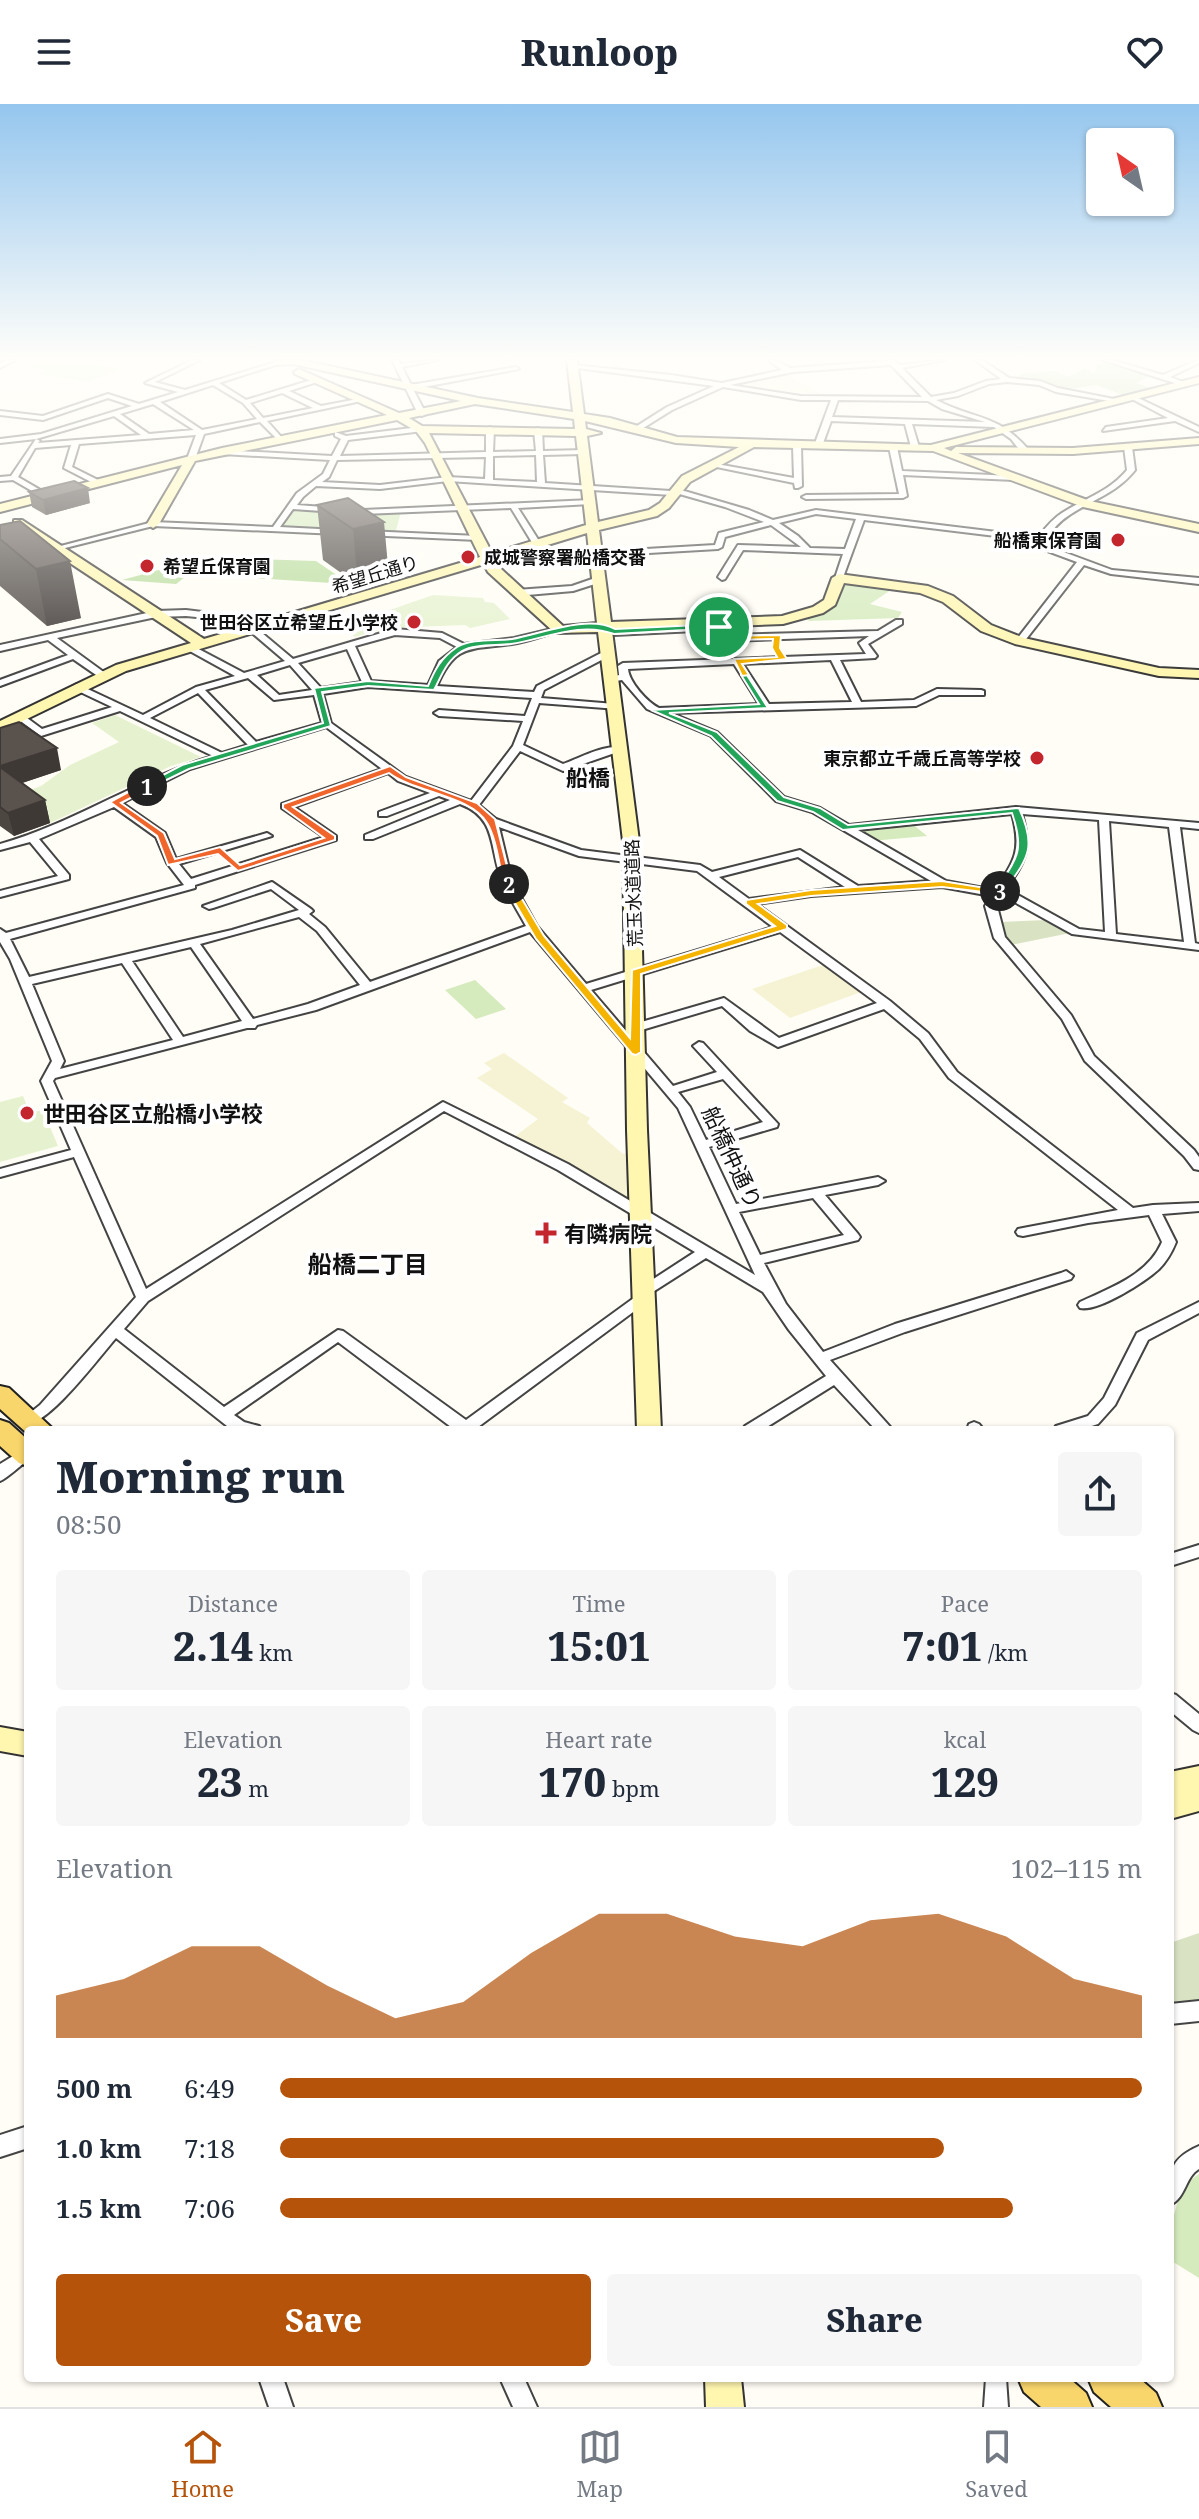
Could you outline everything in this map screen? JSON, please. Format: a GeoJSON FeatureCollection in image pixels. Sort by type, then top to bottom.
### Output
{"type":"FeatureCollection","features":[{"type":"Feature","properties":{"kind":"main road"},"geometry":{"type":"LineString","coordinates":[[0,1395],[35,1425]]}},
{"type":"Feature","properties":{"kind":"main road"},"geometry":{"type":"LineString","coordinates":[[0,1430],[24,1452]]}},
{"type":"Feature","properties":{"kind":"main road"},"geometry":{"type":"LineString","coordinates":[[1113,2382],[1142,2407]]}},
{"type":"Feature","properties":{"kind":"street"},"geometry":{"type":"LineString","coordinates":[[14,478],[20,467]]}},
{"type":"Feature","properties":{"kind":"street"},"geometry":{"type":"LineString","coordinates":[[68,467],[97,483]]}},
{"type":"Feature","properties":{"kind":"street"},"geometry":{"type":"LineString","coordinates":[[0,510],[158,467]]}},
{"type":"Feature","properties":{"kind":"street"},"geometry":{"type":"LineString","coordinates":[[153,524],[186,467]]}},
{"type":"Feature","properties":{"kind":"street"},"geometry":{"type":"LineString","coordinates":[[275,529],[300,495],[326,475],[330,467]]}},
{"type":"Feature","properties":{"kind":"street"},"geometry":{"type":"LineString","coordinates":[[442,467],[500,578],[557,629]]}},
{"type":"Feature","properties":{"kind":"street"},"geometry":{"type":"LineString","coordinates":[[489,482],[490,467]]}},
{"type":"Feature","properties":{"kind":"street"},"geometry":{"type":"LineString","coordinates":[[540,467],[541,484]]}},
{"type":"Feature","properties":{"kind":"street","name":"荒玉水道道路"},"geometry":{"type":"LineString","coordinates":[[586,467],[598,580],[615,668],[615,707],[631,860],[649,1426]]}},
{"type":"Feature","properties":{"kind":"street","name":"希望丘通り"},"geometry":{"type":"LineString","coordinates":[[0,727],[102,675],[594,527],[653,513],[665,505],[673,491],[707,467]]}},
{"type":"Feature","properties":{"kind":"street"},"geometry":{"type":"LineString","coordinates":[[724,467],[796,481]]}},
{"type":"Feature","properties":{"kind":"street"},"geometry":{"type":"LineString","coordinates":[[796,467],[796,481],[801,495],[806,497],[903,496],[898,467]]}},
{"type":"Feature","properties":{"kind":"street"},"geometry":{"type":"LineString","coordinates":[[985,467],[1087,504],[1199,528]]}},
{"type":"Feature","properties":{"kind":"street"},"geometry":{"type":"LineString","coordinates":[[1038,543],[1067,512],[1112,492],[1123,482],[1130,467]]}},
{"type":"Feature","properties":{"kind":"street"},"geometry":{"type":"LineString","coordinates":[[899,473],[1014,478]]}},
{"type":"Feature","properties":{"kind":"street"},"geometry":{"type":"LineString","coordinates":[[0,479],[14,478],[46,497]]}},
{"type":"Feature","properties":{"kind":"street"},"geometry":{"type":"LineString","coordinates":[[313,484],[380,487],[448,479],[673,491],[774,524],[799,539],[808,550]]}},
{"type":"Feature","properties":{"kind":"street"},"geometry":{"type":"LineString","coordinates":[[363,512],[380,487]]}},
{"type":"Feature","properties":{"kind":"street"},"geometry":{"type":"LineString","coordinates":[[806,497],[816,512]]}},
{"type":"Feature","properties":{"kind":"street"},"geometry":{"type":"LineString","coordinates":[[292,507],[363,512],[591,502]]}},
{"type":"Feature","properties":{"kind":"street"},"geometry":{"type":"LineString","coordinates":[[513,505],[537,544]]}},
{"type":"Feature","properties":{"kind":"street"},"geometry":{"type":"LineString","coordinates":[[0,510],[277,698],[368,684],[615,707]]}},
{"type":"Feature","properties":{"kind":"street"},"geometry":{"type":"LineString","coordinates":[[399,535],[408,510]]}},
{"type":"Feature","properties":{"kind":"street"},"geometry":{"type":"LineString","coordinates":[[597,554],[718,547],[722,535],[816,512],[983,531],[1038,543],[1119,574],[1199,581]]}},
{"type":"Feature","properties":{"kind":"street"},"geometry":{"type":"LineString","coordinates":[[431,689],[442,663],[463,647],[515,641],[557,629],[794,618],[818,610],[830,602],[860,519]]}},
{"type":"Feature","properties":{"kind":"street"},"geometry":{"type":"LineString","coordinates":[[57,548],[153,524],[478,538]]}},
{"type":"Feature","properties":{"kind":"street"},"geometry":{"type":"LineString","coordinates":[[722,577],[741,547],[848,552]]}},
{"type":"Feature","properties":{"kind":"street"},"geometry":{"type":"LineString","coordinates":[[1020,641],[1082,562]]}},
{"type":"Feature","properties":{"kind":"street"},"geometry":{"type":"LineString","coordinates":[[839,578],[923,589],[948,599],[986,628],[1020,641],[1159,672],[1199,674]]}},
{"type":"Feature","properties":{"kind":"street"},"geometry":{"type":"LineString","coordinates":[[516,593],[573,588],[598,580]]}},
{"type":"Feature","properties":{"kind":"street"},"geometry":{"type":"LineString","coordinates":[[0,648],[156,614],[186,613],[240,619],[292,662],[317,690],[327,724],[402,779],[473,805],[492,821],[566,850],[700,868],[712,875],[886,1004],[924,1036],[953,1075],[1131,1213]]}},
{"type":"Feature","properties":{"kind":"street"},"geometry":{"type":"LineString","coordinates":[[473,805],[518,746],[535,698],[545,684],[572,673],[615,668],[872,656],[863,643],[899,622]]}},
{"type":"Feature","properties":{"kind":"street"},"geometry":{"type":"LineString","coordinates":[[606,627],[614,632],[719,627],[723,637],[727,638],[881,632]]}},
{"type":"Feature","properties":{"kind":"street"},"geometry":{"type":"LineString","coordinates":[[144,718],[199,689],[407,631],[442,636],[463,647]]}},
{"type":"Feature","properties":{"kind":"street"},"geometry":{"type":"LineString","coordinates":[[49,637],[102,675]]}},
{"type":"Feature","properties":{"kind":"street"},"geometry":{"type":"LineString","coordinates":[[778,637],[776,648],[783,659]]}},
{"type":"Feature","properties":{"kind":"street"},"geometry":{"type":"LineString","coordinates":[[350,645],[368,684]]}},
{"type":"Feature","properties":{"kind":"street"},"geometry":{"type":"LineString","coordinates":[[1,681],[75,655]]}},
{"type":"Feature","properties":{"kind":"street"},"geometry":{"type":"LineString","coordinates":[[834,658],[858,705]]}},
{"type":"Feature","properties":{"kind":"street"},"geometry":{"type":"LineString","coordinates":[[737,661],[765,706]]}},
{"type":"Feature","properties":{"kind":"street"},"geometry":{"type":"LineString","coordinates":[[615,668],[646,705],[714,734],[780,799],[816,810],[942,884]]}},
{"type":"Feature","properties":{"kind":"street"},"geometry":{"type":"LineString","coordinates":[[77,687],[221,756]]}},
{"type":"Feature","properties":{"kind":"street"},"geometry":{"type":"LineString","coordinates":[[199,689],[255,747]]}},
{"type":"Feature","properties":{"kind":"street"},"geometry":{"type":"LineString","coordinates":[[655,710],[916,703],[937,692],[981,693]]}},
{"type":"Feature","properties":{"kind":"street"},"geometry":{"type":"LineString","coordinates":[[20,717],[41,733],[120,708]]}},
{"type":"Feature","properties":{"kind":"street"},"geometry":{"type":"LineString","coordinates":[[439,713],[528,719]]}},
{"type":"Feature","properties":{"kind":"street"},"geometry":{"type":"LineString","coordinates":[[1,846],[32,838],[186,767],[327,724]]}},
{"type":"Feature","properties":{"kind":"street"},"geometry":{"type":"LineString","coordinates":[[518,746],[563,768],[621,749]]}},
{"type":"Feature","properties":{"kind":"street"},"geometry":{"type":"LineString","coordinates":[[189,883],[332,838],[286,806],[390,769]]}},
{"type":"Feature","properties":{"kind":"street"},"geometry":{"type":"LineString","coordinates":[[383,814],[438,793]]}},
{"type":"Feature","properties":{"kind":"street"},"geometry":{"type":"LineString","coordinates":[[369,837],[457,801]]}},
{"type":"Feature","properties":{"kind":"street"},"geometry":{"type":"LineString","coordinates":[[114,802],[161,835],[172,863],[191,886],[2,934],[58,1061],[47,1081],[143,1298]]}},
{"type":"Feature","properties":{"kind":"street"},"geometry":{"type":"LineString","coordinates":[[847,828],[1016,810],[1199,826]]}},
{"type":"Feature","properties":{"kind":"street"},"geometry":{"type":"LineString","coordinates":[[1016,810],[1025,837],[1024,856],[991,906],[1000,938],[1067,1018],[1089,1058],[1199,1166]]}},
{"type":"Feature","properties":{"kind":"street"},"geometry":{"type":"LineString","coordinates":[[1104,817],[1111,937]]}},
{"type":"Feature","properties":{"kind":"street","name":"船橋仲通り"},"geometry":{"type":"LineString","coordinates":[[492,821],[507,881],[532,927],[684,1107],[768,1288],[819,1359],[881,1426]]}},
{"type":"Feature","properties":{"kind":"street"},"geometry":{"type":"LineString","coordinates":[[749,902],[942,884],[1012,896],[1076,932],[1194,947],[1174,824]]}},
{"type":"Feature","properties":{"kind":"street"},"geometry":{"type":"LineString","coordinates":[[172,863],[267,836]]}},
{"type":"Feature","properties":{"kind":"street"},"geometry":{"type":"LineString","coordinates":[[0,894],[65,877],[32,838]]}},
{"type":"Feature","properties":{"kind":"street"},"geometry":{"type":"LineString","coordinates":[[220,850],[238,868]]}},
{"type":"Feature","properties":{"kind":"street"},"geometry":{"type":"LineString","coordinates":[[712,875],[800,853],[856,890]]}},
{"type":"Feature","properties":{"kind":"street"},"geometry":{"type":"LineString","coordinates":[[25,982],[263,926],[307,911],[272,885],[209,906]]}},
{"type":"Feature","properties":{"kind":"street"},"geometry":{"type":"LineString","coordinates":[[301,913],[321,929],[368,987]]}},
{"type":"Feature","properties":{"kind":"street"},"geometry":{"type":"LineString","coordinates":[[51,1075],[179,1040],[251,1025],[368,987],[532,927]]}},
{"type":"Feature","properties":{"kind":"street"},"geometry":{"type":"LineString","coordinates":[[585,988],[783,927]]}},
{"type":"Feature","properties":{"kind":"street"},"geometry":{"type":"LineString","coordinates":[[193,942],[251,1025]]}},
{"type":"Feature","properties":{"kind":"street"},"geometry":{"type":"LineString","coordinates":[[125,959],[179,1040]]}},
{"type":"Feature","properties":{"kind":"street"},"geometry":{"type":"LineString","coordinates":[[635,1028],[724,1002],[754,1028],[778,1043],[886,1004]]}},
{"type":"Feature","properties":{"kind":"street"},"geometry":{"type":"LineString","coordinates":[[699,1046],[772,1124],[702,1145]]}},
{"type":"Feature","properties":{"kind":"street"},"geometry":{"type":"LineString","coordinates":[[670,1091],[725,1074]]}},
{"type":"Feature","properties":{"kind":"street"},"geometry":{"type":"LineString","coordinates":[[35,1425],[45,1409],[143,1298],[443,1106],[640,1211],[768,1288]]}},
{"type":"Feature","properties":{"kind":"street"},"geometry":{"type":"LineString","coordinates":[[0,1173],[79,1152]]}},
{"type":"Feature","properties":{"kind":"street"},"geometry":{"type":"LineString","coordinates":[[731,1209],[878,1181]]}},
{"type":"Feature","properties":{"kind":"street"},"geometry":{"type":"LineString","coordinates":[[755,1261],[853,1237],[816,1193]]}},
{"type":"Feature","properties":{"kind":"street"},"geometry":{"type":"LineString","coordinates":[[1023,1232],[1069,1221],[1153,1209],[1199,1207]]}},
{"type":"Feature","properties":{"kind":"street"},"geometry":{"type":"LineString","coordinates":[[1085,1305],[1124,1286],[1165,1256],[1169,1242],[1153,1209]]}},
{"type":"Feature","properties":{"kind":"street"},"geometry":{"type":"LineString","coordinates":[[469,1426],[643,1295],[707,1251]]}},
{"type":"Feature","properties":{"kind":"street"},"geometry":{"type":"LineString","coordinates":[[819,1359],[900,1328],[1066,1276]]}},
{"type":"Feature","properties":{"kind":"street"},"geometry":{"type":"LineString","coordinates":[[1074,1426],[1093,1420],[1110,1401],[1142,1337],[1199,1307]]}},
{"type":"Feature","properties":{"kind":"street"},"geometry":{"type":"LineString","coordinates":[[115,1329],[238,1426]]}},
{"type":"Feature","properties":{"kind":"street"},"geometry":{"type":"LineString","coordinates":[[224,1414],[338,1335],[461,1426]]}},
{"type":"Feature","properties":{"kind":"street"},"geometry":{"type":"LineString","coordinates":[[756,1426],[836,1377]]}},
{"type":"Feature","properties":{"kind":"street"},"geometry":{"type":"LineString","coordinates":[[0,1475],[5,1468],[24,1457]]}},
{"type":"Feature","properties":{"kind":"street"},"geometry":{"type":"LineString","coordinates":[[1174,1559],[1199,1551]]}},
{"type":"Feature","properties":{"kind":"street"},"geometry":{"type":"LineString","coordinates":[[1174,1703],[1199,1725]]}},
{"type":"Feature","properties":{"kind":"street"},"geometry":{"type":"LineString","coordinates":[[0,1739],[24,1743]]}},
{"type":"Feature","properties":{"kind":"street"},"geometry":{"type":"LineString","coordinates":[[1174,1783],[1199,1778]]}},
{"type":"Feature","properties":{"kind":"street"},"geometry":{"type":"LineString","coordinates":[[1174,1805],[1199,1798]]}},
{"type":"Feature","properties":{"kind":"street"},"geometry":{"type":"LineString","coordinates":[[1174,2014],[1199,2011]]}},
{"type":"Feature","properties":{"kind":"street"},"geometry":{"type":"LineString","coordinates":[[0,2146],[24,2138]]}},
{"type":"Feature","properties":{"kind":"street"},"geometry":{"type":"LineString","coordinates":[[1174,2186],[1186,2164],[1199,2157]]}},
{"type":"Feature","properties":{"kind":"street"},"geometry":{"type":"LineString","coordinates":[[272,2382],[281,2407]]}},
{"type":"Feature","properties":{"kind":"street"},"geometry":{"type":"LineString","coordinates":[[514,2382],[525,2407]]}},
{"type":"Feature","properties":{"kind":"street"},"geometry":{"type":"LineString","coordinates":[[723,2382],[725,2407]]}},
{"type":"Feature","properties":{"kind":"street"},"geometry":{"type":"LineString","coordinates":[[996,2382],[996,2407]]}},
{"type":"Feature","properties":{"kind":"shaded area"},"geometry":{"type":"Polygon","coordinates":[[[829,963],[861,992],[790,1018],[752,989],[829,963]]]}},
{"type":"Feature","properties":{"kind":"shaded area"},"geometry":{"type":"Polygon","coordinates":[[[504,1053],[568,1098],[562,1102],[590,1118],[587,1123],[623,1154],[628,1153],[630,1199],[514,1137],[538,1119],[477,1078],[492,1069],[484,1063],[504,1053]]]}},
{"type":"Feature","properties":{"kind":"green space"},"geometry":{"type":"Polygon","coordinates":[[[294,510],[401,512],[395,534],[281,528],[294,510]]]}},
{"type":"Feature","properties":{"kind":"green space"},"geometry":{"type":"Polygon","coordinates":[[[190,557],[316,561],[344,580],[331,583],[189,574],[176,584],[122,580],[177,565],[190,557]]]}},
{"type":"Feature","properties":{"kind":"green space"},"geometry":{"type":"Polygon","coordinates":[[[840,579],[900,584],[870,604],[902,612],[898,618],[809,621],[805,617],[819,611],[840,579]]]}},
{"type":"Feature","properties":{"kind":"green space"},"geometry":{"type":"Polygon","coordinates":[[[433,595],[483,598],[485,602],[494,603],[510,619],[470,628],[465,625],[386,628],[355,637],[341,627],[433,595]]]}},
{"type":"Feature","properties":{"kind":"green space"},"geometry":{"type":"Polygon","coordinates":[[[115,715],[201,757],[171,766],[48,824],[22,793],[41,786],[70,765],[119,742],[92,723],[115,715]]]}},
{"type":"Feature","properties":{"kind":"green space"},"geometry":{"type":"Polygon","coordinates":[[[909,821],[927,836],[871,841],[849,828],[909,821]]]}},
{"type":"Feature","properties":{"kind":"green space"},"geometry":{"type":"Polygon","coordinates":[[[1047,920],[1070,933],[1011,945],[1005,939],[1000,922],[1047,920]]]}},
{"type":"Feature","properties":{"kind":"green space"},"geometry":{"type":"Polygon","coordinates":[[[475,980],[506,1009],[476,1019],[445,990],[475,980]]]}},
{"type":"Feature","properties":{"kind":"green space"},"geometry":{"type":"Polygon","coordinates":[[[23,1096],[30,1113],[43,1110],[58,1146],[0,1162],[0,1102],[23,1096]]]}},
{"type":"Feature","properties":{"kind":"green space"},"geometry":{"type":"Polygon","coordinates":[[[1199,1933],[1199,2003],[1174,2006],[1174,1942],[1199,1933]]]}},
{"type":"Feature","properties":{"kind":"green space"},"geometry":{"type":"Polygon","coordinates":[[[1199,2174],[1199,2278],[1174,2262],[1174,2216],[1178,2201],[1190,2181],[1199,2174]]]}},
{"type":"Feature","properties":{"kind":"building"},"geometry":{"type":"Polygon","coordinates":[[[74,481],[88,488],[43,500],[29,492],[74,481]]]}},
{"type":"Feature","properties":{"kind":"building"},"geometry":{"type":"Polygon","coordinates":[[[348,498],[384,522],[353,529],[317,505],[348,498]]]}},
{"type":"Feature","properties":{"kind":"building"},"geometry":{"type":"Polygon","coordinates":[[[20,521],[70,561],[36,569],[0,539],[0,525],[20,521]]]}},
{"type":"Feature","properties":{"kind":"building"},"geometry":{"type":"Polygon","coordinates":[[[19,722],[57,748],[0,766],[0,728],[19,722]]]}},
{"type":"Feature","properties":{"kind":"building"},"geometry":{"type":"Polygon","coordinates":[[[0,767],[45,800],[8,813],[0,807],[0,767]]]}},
{"type":"Feature","properties":{"kind":"place","name":"船橋東保育園"},"geometry":{"type":"Point","coordinates":[1118,540]}},
{"type":"Feature","properties":{"kind":"place","name":"成城警察署船橋交番"},"geometry":{"type":"Point","coordinates":[468,557]}},
{"type":"Feature","properties":{"kind":"place","name":"希望丘保育園"},"geometry":{"type":"Point","coordinates":[147,566]}},
{"type":"Feature","properties":{"kind":"place","name":"世田谷区立希望丘小学校"},"geometry":{"type":"Point","coordinates":[414,622]}},
{"type":"Feature","properties":{"kind":"place","name":"東京都立千歳丘高等学校"},"geometry":{"type":"Point","coordinates":[1037,758]}},
{"type":"Feature","properties":{"kind":"place","name":"世田谷区立船橋小学校"},"geometry":{"type":"Point","coordinates":[27,1113]}},
{"type":"Feature","properties":{"kind":"place","name":"有隣病院"},"geometry":{"type":"Point","coordinates":[546,1233]}},
{"type":"Feature","properties":{"kind":"district","name":"船橋"},"geometry":{"type":"Point","coordinates":[588,777]}},
{"type":"Feature","properties":{"kind":"district","name":"船橋二丁目"},"geometry":{"type":"Point","coordinates":[368,1263]}},
{"type":"Feature","properties":{"kind":"route"},"geometry":{"type":"LineString","coordinates":[[606,627],[614,632],[719,627],[723,637],[727,638],[778,637],[776,648],[783,659],[737,661],[765,706],[655,710],[714,734],[780,799],[816,810],[847,828],[1016,810],[1025,837],[1024,856],[999,892],[942,884],[811,893],[749,902],[783,927],[723,943],[636,973],[636,1052],[526,917],[507,881],[492,821],[473,805],[402,779],[390,769],[286,806],[332,838],[238,868],[220,850],[172,863],[161,835],[114,802],[186,767],[327,724],[317,690],[368,684],[431,689],[432,680],[442,663],[463,647],[515,641],[557,629],[606,627]]}}]}
